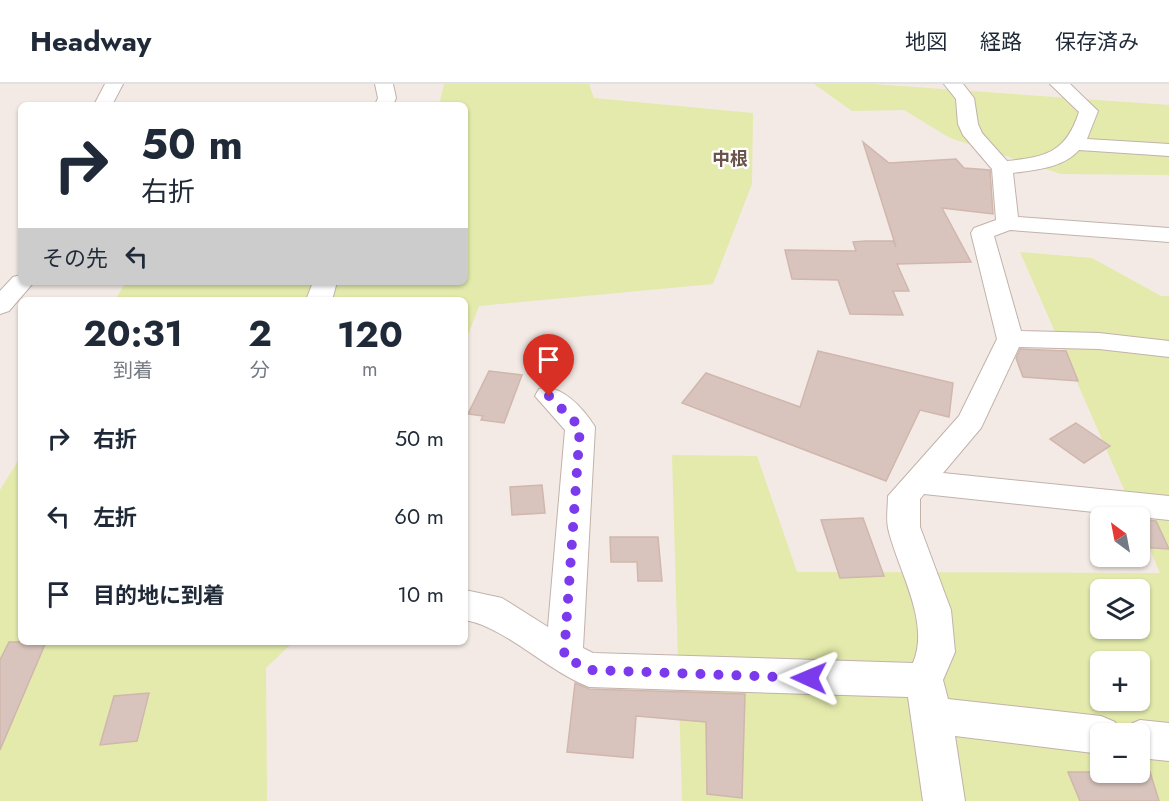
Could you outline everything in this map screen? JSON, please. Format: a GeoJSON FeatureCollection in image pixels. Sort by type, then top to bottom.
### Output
{"type":"FeatureCollection","features":[{"type":"Feature","properties":{"kind":"street"},"geometry":{"type":"LineString","coordinates":[[105,102],[114,84]]}},
{"type":"Feature","properties":{"kind":"street"},"geometry":{"type":"LineString","coordinates":[[384,84],[387,98],[385,102]]}},
{"type":"Feature","properties":{"kind":"street"},"geometry":{"type":"LineString","coordinates":[[953,84],[965,98],[968,124],[973,135],[1002,168],[1008,223]]}},
{"type":"Feature","properties":{"kind":"street"},"geometry":{"type":"LineString","coordinates":[[1002,168],[1038,164],[1065,156],[1087,121],[1089,111],[1059,84]]}},
{"type":"Feature","properties":{"kind":"street"},"geometry":{"type":"LineString","coordinates":[[1073,144],[1169,150]]}},
{"type":"Feature","properties":{"kind":"street"},"geometry":{"type":"LineString","coordinates":[[944,801],[928,698],[936,652],[933,610],[904,527],[904,496],[970,421],[1010,339],[982,233],[1008,223],[1169,234]]}},
{"type":"Feature","properties":{"kind":"street"},"geometry":{"type":"LineString","coordinates":[[0,306],[19,285]]}},
{"type":"Feature","properties":{"kind":"street"},"geometry":{"type":"LineString","coordinates":[[1010,339],[1099,341],[1169,348]]}},
{"type":"Feature","properties":{"kind":"street"},"geometry":{"type":"LineString","coordinates":[[549,396],[580,427],[564,657]]}},
{"type":"Feature","properties":{"kind":"street"},"geometry":{"type":"LineString","coordinates":[[917,482],[1169,508]]}},
{"type":"Feature","properties":{"kind":"street"},"geometry":{"type":"LineString","coordinates":[[468,606],[489,609],[564,657],[590,670],[928,698],[1090,733]]}},
{"type":"Feature","properties":{"kind":"street"},"geometry":{"type":"LineString","coordinates":[[1150,740],[1169,742]]}},
{"type":"Feature","properties":{"kind":"green space"},"geometry":{"type":"Polygon","coordinates":[[[444,84],[589,84],[594,98],[753,113],[752,184],[713,284],[479,306],[468,335],[468,297],[117,297],[124,285],[468,285],[468,102],[440,102],[444,84]]]}},
{"type":"Feature","properties":{"kind":"green space"},"geometry":{"type":"Polygon","coordinates":[[[814,84],[872,84],[1169,105],[1169,175],[1061,174],[950,138],[904,110],[852,111],[814,84]]]}},
{"type":"Feature","properties":{"kind":"green space"},"geometry":{"type":"Polygon","coordinates":[[[1020,252],[1092,258],[1161,296],[1169,296],[1169,801],[682,801],[672,455],[757,456],[797,572],[1160,573],[1150,550],[1150,507],[1132,507],[1020,252]]]}},
{"type":"Feature","properties":{"kind":"green space"},"geometry":{"type":"Polygon","coordinates":[[[18,461],[18,645],[290,645],[266,668],[267,801],[0,801],[0,490],[18,461]]]}},
{"type":"Feature","properties":{"kind":"building"},"geometry":{"type":"Polygon","coordinates":[[[863,142],[889,163],[956,159],[964,168],[990,170],[993,214],[942,208],[971,262],[897,264],[909,291],[893,291],[903,315],[850,314],[838,280],[792,279],[785,250],[856,251],[853,242],[866,241],[893,241],[896,247],[863,142]]]}},
{"type":"Feature","properties":{"kind":"building"},"geometry":{"type":"Polygon","coordinates":[[[1020,349],[1066,351],[1078,381],[1023,377],[1016,358],[1020,349]]]}},
{"type":"Feature","properties":{"kind":"building"},"geometry":{"type":"Polygon","coordinates":[[[818,351],[953,383],[949,417],[920,410],[886,481],[682,403],[706,373],[800,407],[818,351]]]}},
{"type":"Feature","properties":{"kind":"building"},"geometry":{"type":"Polygon","coordinates":[[[489,371],[522,375],[504,423],[481,420],[483,416],[468,414],[489,371]]]}},
{"type":"Feature","properties":{"kind":"building"},"geometry":{"type":"Polygon","coordinates":[[[1076,423],[1110,446],[1084,463],[1050,439],[1076,423]]]}},
{"type":"Feature","properties":{"kind":"building"},"geometry":{"type":"Polygon","coordinates":[[[542,485],[545,513],[512,515],[510,487],[542,485]]]}},
{"type":"Feature","properties":{"kind":"building"},"geometry":{"type":"Polygon","coordinates":[[[863,518],[884,576],[840,578],[821,520],[863,518]]]}},
{"type":"Feature","properties":{"kind":"building"},"geometry":{"type":"Polygon","coordinates":[[[1150,520],[1156,521],[1169,549],[1150,548],[1150,520]]]}},
{"type":"Feature","properties":{"kind":"building"},"geometry":{"type":"Polygon","coordinates":[[[610,537],[658,537],[662,581],[638,581],[637,562],[611,562],[610,537]]]}},
{"type":"Feature","properties":{"kind":"building"},"geometry":{"type":"Polygon","coordinates":[[[9,642],[18,642],[18,645],[45,645],[0,750],[0,660],[9,642]]]}},
{"type":"Feature","properties":{"kind":"building"},"geometry":{"type":"Polygon","coordinates":[[[575,683],[589,689],[745,694],[742,798],[707,794],[706,722],[636,716],[633,758],[567,752],[575,683]]]}},
{"type":"Feature","properties":{"kind":"building"},"geometry":{"type":"Polygon","coordinates":[[[149,693],[137,741],[100,745],[114,696],[149,693]]]}},
{"type":"Feature","properties":{"kind":"building"},"geometry":{"type":"Polygon","coordinates":[[[1068,772],[1090,772],[1090,783],[1150,783],[1150,772],[1159,801],[1080,801],[1068,772]]]}},
{"type":"Feature","properties":{"kind":"district","name":"中根"},"geometry":{"type":"Point","coordinates":[730,159]}},
{"type":"Feature","properties":{"kind":"route"},"geometry":{"type":"LineString","coordinates":[[549,396],[580,427],[564,657],[590,670],[809,678]]}}]}
